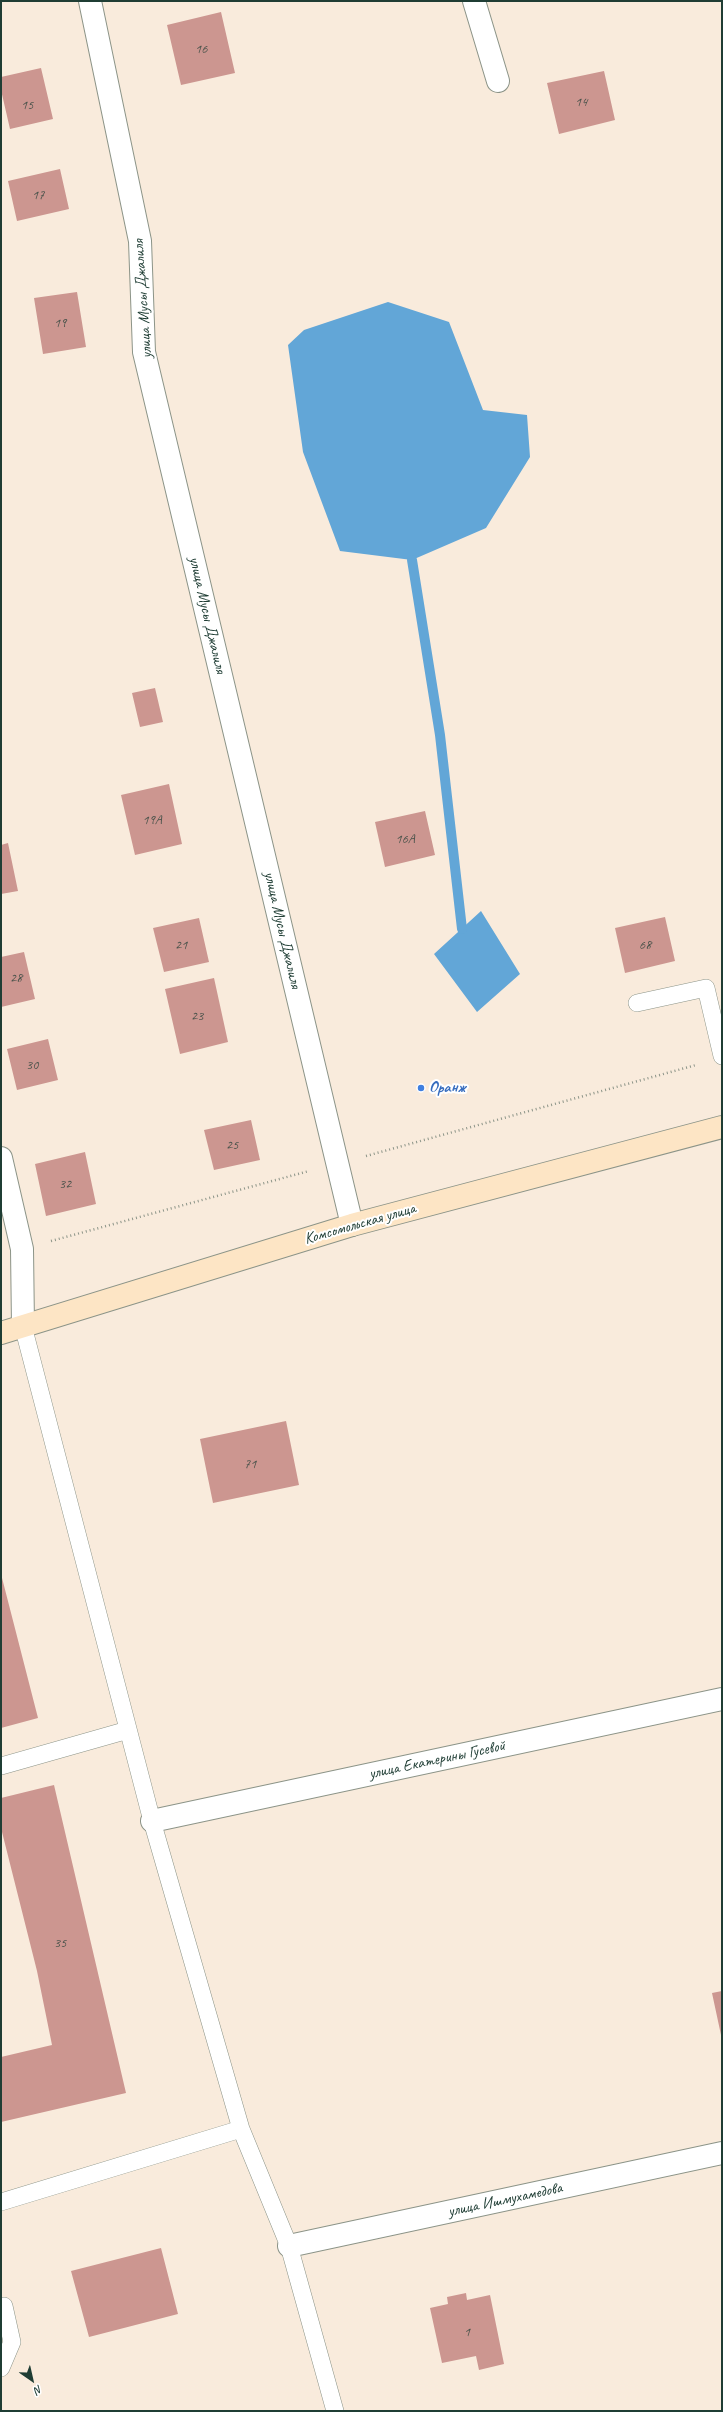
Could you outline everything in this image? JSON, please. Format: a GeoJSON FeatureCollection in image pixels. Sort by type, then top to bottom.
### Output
{"type":"FeatureCollection","features":[{"type":"Feature","properties":{"kind":"street","name":"улица Мусы Джалиля"},"geometry":{"type":"LineString","coordinates":[[90,1],[140,241],[144,352],[352,1225]]}},
{"type":"Feature","properties":{"kind":"street"},"geometry":{"type":"LineString","coordinates":[[474,1],[498,81]]}},
{"type":"Feature","properties":{"kind":"street","name":"Комсомольская улица"},"geometry":{"type":"LineString","coordinates":[[1,1333],[352,1225],[722,1128]]}},
{"type":"Feature","properties":{"kind":"street"},"geometry":{"type":"LineString","coordinates":[[1,1158],[22,1250],[24,1326]]}},
{"type":"Feature","properties":{"kind":"street","name":"улица Екатерины Гусевой"},"geometry":{"type":"LineString","coordinates":[[152,1821],[722,1699]]}},
{"type":"Feature","properties":{"kind":"street","name":"улица Ишмухамедова"},"geometry":{"type":"LineString","coordinates":[[289,2246],[722,2153]]}},
{"type":"Feature","properties":{"kind":"lane"},"geometry":{"type":"LineString","coordinates":[[637,1004],[706,988],[722,1056]]}},
{"type":"Feature","properties":{"kind":"lane"},"geometry":{"type":"LineString","coordinates":[[24,1326],[152,1821],[241,2128],[289,2246],[335,2411]]}},
{"type":"Feature","properties":{"kind":"lane"},"geometry":{"type":"LineString","coordinates":[[1,1766],[128,1730]]}},
{"type":"Feature","properties":{"kind":"lane"},"geometry":{"type":"LineString","coordinates":[[1,2202],[241,2128]]}},
{"type":"Feature","properties":{"kind":"lane"},"geometry":{"type":"LineString","coordinates":[[1,2368],[12,2342],[4,2306]]}},
{"type":"Feature","properties":{"kind":"water"},"geometry":{"type":"Polygon","coordinates":[[[388,302],[449,322],[483,410],[527,415],[530,457],[486,528],[412,560],[340,551],[303,452],[288,345],[304,330],[388,302]]]}},
{"type":"Feature","properties":{"kind":"water"},"geometry":{"type":"Polygon","coordinates":[[[481,911],[520,974],[477,1012],[434,954],[481,911]]]}},
{"type":"Feature","properties":{"kind":"building"},"geometry":{"type":"Polygon","coordinates":[[[221,12],[235,73],[181,85],[167,25],[221,12]]]}},
{"type":"Feature","properties":{"kind":"building"},"geometry":{"type":"Polygon","coordinates":[[[41,68],[53,119],[10,129],[1,90],[1,77],[41,68]]]}},
{"type":"Feature","properties":{"kind":"building"},"geometry":{"type":"Polygon","coordinates":[[[604,71],[615,120],[559,134],[547,83],[604,71]]]}},
{"type":"Feature","properties":{"kind":"building"},"geometry":{"type":"Polygon","coordinates":[[[60,169],[69,209],[17,221],[8,181],[60,169]]]}},
{"type":"Feature","properties":{"kind":"building"},"geometry":{"type":"Polygon","coordinates":[[[77,292],[86,347],[43,354],[34,298],[77,292]]]}},
{"type":"Feature","properties":{"kind":"building"},"geometry":{"type":"Polygon","coordinates":[[[155,688],[163,722],[140,727],[132,693],[155,688]]]}},
{"type":"Feature","properties":{"kind":"building"},"geometry":{"type":"Polygon","coordinates":[[[169,784],[182,844],[135,855],[121,795],[169,784]]]}},
{"type":"Feature","properties":{"kind":"building"},"geometry":{"type":"Polygon","coordinates":[[[425,811],[435,855],[385,867],[375,822],[425,811]]]}},
{"type":"Feature","properties":{"kind":"building"},"geometry":{"type":"Polygon","coordinates":[[[8,843],[18,891],[1,894],[1,845],[8,843]]]}},
{"type":"Feature","properties":{"kind":"building"},"geometry":{"type":"Polygon","coordinates":[[[665,917],[675,961],[625,973],[615,928],[665,917]]]}},
{"type":"Feature","properties":{"kind":"building"},"geometry":{"type":"Polygon","coordinates":[[[199,918],[209,962],[164,972],[153,928],[199,918]]]}},
{"type":"Feature","properties":{"kind":"building"},"geometry":{"type":"Polygon","coordinates":[[[24,952],[35,999],[1,1007],[1,957],[24,952]]]}},
{"type":"Feature","properties":{"kind":"building"},"geometry":{"type":"Polygon","coordinates":[[[214,978],[228,1042],[180,1054],[165,989],[214,978]]]}},
{"type":"Feature","properties":{"kind":"building"},"geometry":{"type":"Polygon","coordinates":[[[48,1039],[58,1080],[17,1090],[7,1049],[48,1039]]]}},
{"type":"Feature","properties":{"kind":"building"},"geometry":{"type":"Polygon","coordinates":[[[251,1120],[260,1160],[214,1170],[204,1130],[251,1120]]]}},
{"type":"Feature","properties":{"kind":"building"},"geometry":{"type":"Polygon","coordinates":[[[85,1152],[96,1204],[46,1216],[35,1164],[85,1152]]]}},
{"type":"Feature","properties":{"kind":"building"},"geometry":{"type":"Polygon","coordinates":[[[286,1421],[299,1485],[213,1503],[200,1439],[286,1421]]]}},
{"type":"Feature","properties":{"kind":"building"},"geometry":{"type":"Polygon","coordinates":[[[1,1574],[38,1718],[1,1728],[1,1574]]]}},
{"type":"Feature","properties":{"kind":"building"},"geometry":{"type":"Polygon","coordinates":[[[54,1785],[126,2093],[1,2122],[1,2057],[52,2045],[37,1971],[1,1828],[1,1798],[54,1785]]]}},
{"type":"Feature","properties":{"kind":"building"},"geometry":{"type":"Polygon","coordinates":[[[722,1991],[722,2034],[721,2035],[712,1993],[722,1991]]]}},
{"type":"Feature","properties":{"kind":"building"},"geometry":{"type":"Polygon","coordinates":[[[161,2248],[178,2314],[89,2337],[71,2271],[161,2248]]]}},
{"type":"Feature","properties":{"kind":"building"},"geometry":{"type":"Polygon","coordinates":[[[466,2293],[467,2300],[490,2295],[504,2364],[479,2370],[476,2356],[442,2363],[430,2308],[448,2304],[447,2297],[466,2293]]]}},
{"type":"Feature","properties":{"kind":"waterway"},"geometry":{"type":"LineString","coordinates":[[412,560],[440,735],[462,929]]}},
{"type":"Feature","properties":{"kind":"place","name":"Оранж"},"geometry":{"type":"Point","coordinates":[421,1088]}}]}
